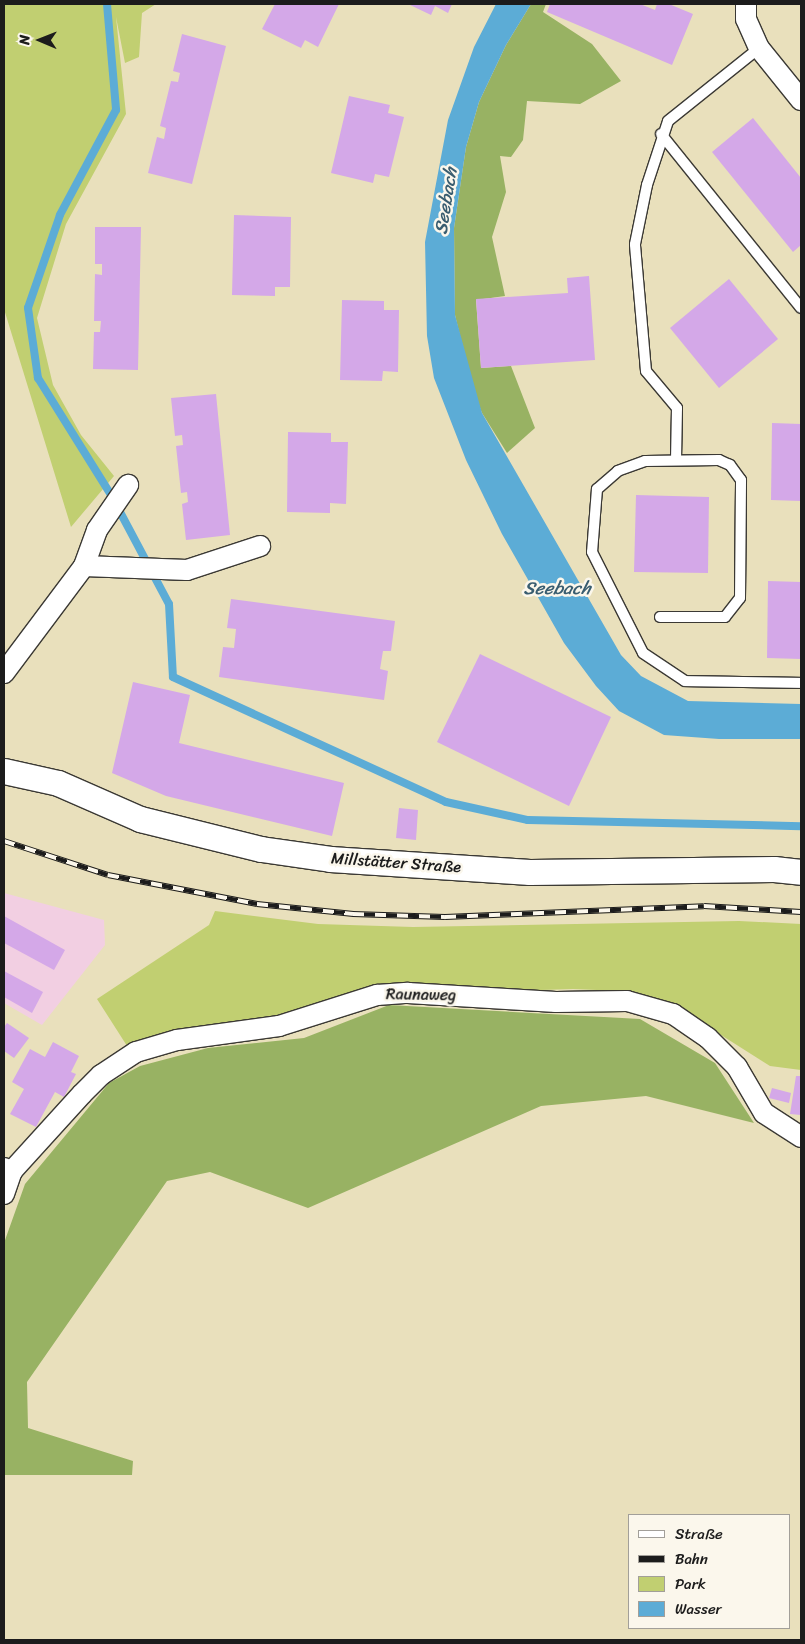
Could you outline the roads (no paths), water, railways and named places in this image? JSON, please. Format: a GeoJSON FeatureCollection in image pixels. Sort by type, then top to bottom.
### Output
{"type":"FeatureCollection","features":[{"type":"Feature","properties":{"kind":"street"},"geometry":{"type":"LineString","coordinates":[[746,4],[746,19],[759,48],[801,100]]}},
{"type":"Feature","properties":{"kind":"street"},"geometry":{"type":"LineString","coordinates":[[4,673],[84,566],[97,530],[128,485]]}},
{"type":"Feature","properties":{"kind":"street"},"geometry":{"type":"LineString","coordinates":[[84,566],[187,570],[260,546]]}},
{"type":"Feature","properties":{"kind":"street","name":"Millstätter Straße"},"geometry":{"type":"LineString","coordinates":[[5,766],[58,783],[140,819],[261,849],[330,859],[530,872],[774,869],[801,872]]}},
{"type":"Feature","properties":{"kind":"street","name":"Raunaweg"},"geometry":{"type":"LineString","coordinates":[[4,1194],[8,1170],[101,1075],[136,1052],[177,1040],[279,1026],[377,995],[408,993],[556,1002],[627,1001],[659,1009],[673,1014],[708,1038],[737,1067],[764,1113],[801,1136]]}},
{"type":"Feature","properties":{"kind":"lane"},"geometry":{"type":"LineString","coordinates":[[676,460],[677,408],[646,371],[635,244],[661,134],[668,121],[759,48]]}},
{"type":"Feature","properties":{"kind":"lane"},"geometry":{"type":"LineString","coordinates":[[661,134],[801,308]]}},
{"type":"Feature","properties":{"kind":"lane"},"geometry":{"type":"LineString","coordinates":[[660,617],[725,617],[740,598],[741,480],[730,465],[719,460],[645,461],[618,471],[597,489],[592,552],[643,653],[685,681],[801,683]]}},
{"type":"Feature","properties":{"kind":"water","name":"Seebach"},"geometry":{"type":"Polygon","coordinates":[[[496,4],[531,4],[506,45],[479,102],[466,147],[454,228],[455,315],[482,413],[621,655],[641,676],[688,701],[801,704],[801,739],[719,739],[664,735],[619,711],[596,686],[564,643],[502,534],[466,460],[434,378],[427,336],[425,242],[448,120],[474,47],[496,4]]]}},
{"type":"Feature","properties":{"kind":"waterway"},"geometry":{"type":"LineString","coordinates":[[107,4],[116,110],[60,215],[28,308],[38,378],[111,495],[169,604],[173,677],[446,802],[528,820],[801,826]]}},
{"type":"Feature","properties":{"kind":"railway"},"geometry":{"type":"LineString","coordinates":[[4,841],[108,875],[257,904],[353,914],[445,917],[704,906],[801,912]]}}]}
